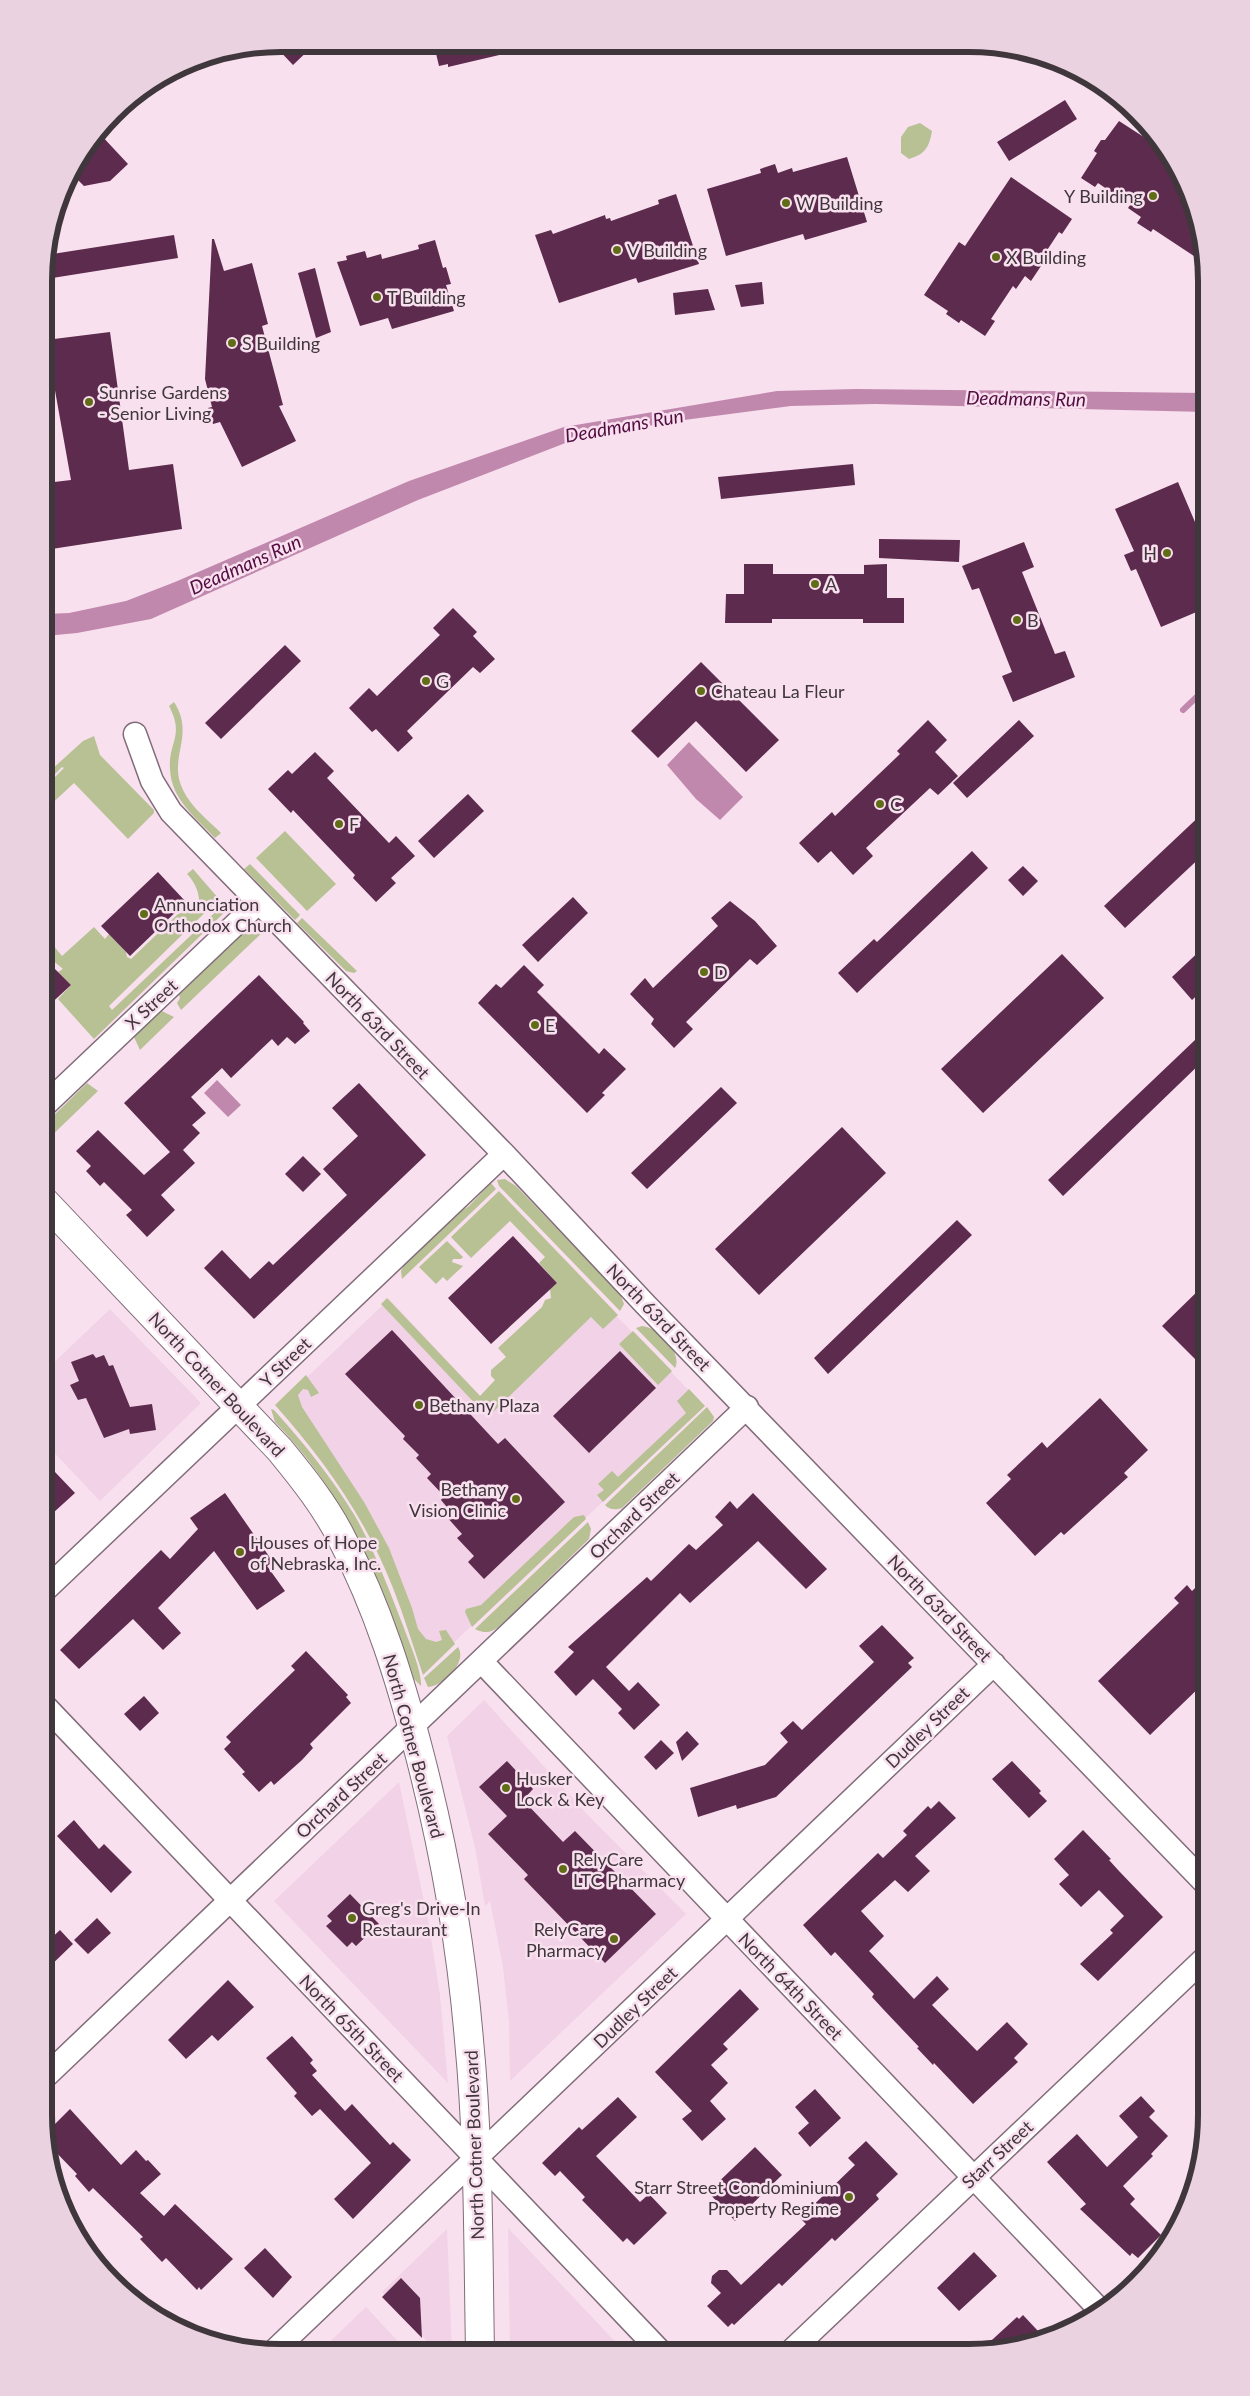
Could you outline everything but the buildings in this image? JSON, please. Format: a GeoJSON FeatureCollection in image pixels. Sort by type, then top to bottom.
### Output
{"type":"FeatureCollection","features":[{"type":"Feature","properties":{"kind":"main road","name":"North Cotner Boulevard"},"geometry":{"type":"LineString","coordinates":[[52,1209],[240,1405],[303,1478],[342,1539],[375,1613],[413,1727],[440,1840],[456,1926],[469,2039],[477,2157],[480,2344]]}},
{"type":"Feature","properties":{"kind":"street","name":"North 63rd Street"},"geometry":{"type":"LineString","coordinates":[[135,734],[152,781],[171,812],[504,1154],[1198,1876]]}},
{"type":"Feature","properties":{"kind":"street","name":"X Street"},"geometry":{"type":"LineString","coordinates":[[52,1098],[258,903]]}},
{"type":"Feature","properties":{"kind":"street","name":"Y Street"},"geometry":{"type":"LineString","coordinates":[[52,1583],[504,1154]]}},
{"type":"Feature","properties":{"kind":"street","name":"Orchard Street"},"geometry":{"type":"LineString","coordinates":[[52,2070],[747,1407]]}},
{"type":"Feature","properties":{"kind":"street","name":"North 64th Street"},"geometry":{"type":"LineString","coordinates":[[481,1661],[1095,2306]]}},
{"type":"Feature","properties":{"kind":"street","name":"Dudley Street"},"geometry":{"type":"LineString","coordinates":[[281,2344],[994,1664]]}},
{"type":"Feature","properties":{"kind":"street","name":"North 65th Street"},"geometry":{"type":"LineString","coordinates":[[52,1713],[653,2344]]}},
{"type":"Feature","properties":{"kind":"street","name":"Starr Street"},"geometry":{"type":"LineString","coordinates":[[798,2344],[973,2176],[1198,1965]]}},
{"type":"Feature","properties":{"kind":"shaded area"},"geometry":{"type":"Polygon","coordinates":[[[389,1299],[491,1407],[602,1301],[704,1406],[427,1668],[408,1613],[352,1497],[279,1404],[389,1299]]]}},
{"type":"Feature","properties":{"kind":"shaded area"},"geometry":{"type":"Polygon","coordinates":[[[110,1309],[201,1403],[100,1501],[52,1450],[52,1364],[110,1309]]]}},
{"type":"Feature","properties":{"kind":"shaded area"},"geometry":{"type":"Polygon","coordinates":[[[484,1700],[586,1813],[686,1914],[510,2081],[509,2022],[503,1967],[490,1901],[485,1906],[475,1847],[447,1736],[484,1700]]]}},
{"type":"Feature","properties":{"kind":"shaded area"},"geometry":{"type":"Polygon","coordinates":[[[399,1782],[429,1925],[440,1995],[448,2083],[274,1901],[399,1782]]]}},
{"type":"Feature","properties":{"kind":"shaded area"},"geometry":{"type":"Polygon","coordinates":[[[508,2228],[617,2344],[510,2344],[508,2228]]]}},
{"type":"Feature","properties":{"kind":"shaded area"},"geometry":{"type":"Polygon","coordinates":[[[447,2229],[452,2344],[430,2344],[382,2292],[447,2229]]]}},
{"type":"Feature","properties":{"kind":"shaded area"},"geometry":{"type":"Polygon","coordinates":[[[366,2307],[400,2344],[327,2344],[366,2307]]]}},
{"type":"Feature","properties":{"kind":"green space"},"geometry":{"type":"Polygon","coordinates":[[[920,123],[932,131],[929,142],[923,152],[909,159],[901,153],[901,137],[908,127],[920,123]]]}},
{"type":"Feature","properties":{"kind":"green space"},"geometry":{"type":"Polygon","coordinates":[[[174,702],[180,714],[182,726],[178,768],[179,778],[190,802],[221,833],[215,838],[186,807],[171,780],[170,760],[176,725],[169,706],[174,702]]]}},
{"type":"Feature","properties":{"kind":"green space"},"geometry":{"type":"Polygon","coordinates":[[[94,736],[100,755],[154,810],[154,813],[128,839],[74,783],[52,803],[52,780],[64,768],[62,767],[52,777],[52,769],[83,741],[94,736]]]}},
{"type":"Feature","properties":{"kind":"green space"},"geometry":{"type":"Polygon","coordinates":[[[285,831],[336,884],[307,911],[256,858],[285,831]]]}},
{"type":"Feature","properties":{"kind":"green space"},"geometry":{"type":"Polygon","coordinates":[[[250,864],[300,915],[295,920],[244,869],[250,864]]]}},
{"type":"Feature","properties":{"kind":"green space"},"geometry":{"type":"Polygon","coordinates":[[[193,869],[219,899],[109,1006],[112,1010],[225,903],[230,907],[94,1039],[58,999],[71,985],[58,972],[63,969],[52,960],[52,944],[62,956],[94,927],[105,939],[109,934],[126,952],[127,957],[131,959],[178,914],[199,903],[196,887],[187,874],[193,869]]]}},
{"type":"Feature","properties":{"kind":"green space"},"geometry":{"type":"Polygon","coordinates":[[[302,918],[357,971],[354,973],[346,971],[297,923],[302,918]]]}},
{"type":"Feature","properties":{"kind":"green space"},"geometry":{"type":"Polygon","coordinates":[[[254,927],[266,929],[181,1010],[177,1003],[180,998],[179,995],[244,932],[254,927]]]}},
{"type":"Feature","properties":{"kind":"green space"},"geometry":{"type":"Polygon","coordinates":[[[162,1011],[174,1017],[140,1050],[134,1037],[162,1011]]]}},
{"type":"Feature","properties":{"kind":"green space"},"geometry":{"type":"Polygon","coordinates":[[[87,1083],[98,1091],[52,1135],[52,1117],[87,1083]]]}},
{"type":"Feature","properties":{"kind":"green space"},"geometry":{"type":"Polygon","coordinates":[[[505,1179],[516,1186],[620,1294],[624,1304],[620,1311],[499,1186],[497,1180],[505,1179]]]}},
{"type":"Feature","properties":{"kind":"green space"},"geometry":{"type":"Polygon","coordinates":[[[491,1183],[496,1189],[402,1279],[401,1271],[404,1265],[460,1212],[469,1206],[491,1183]]]}},
{"type":"Feature","properties":{"kind":"green space"},"geometry":{"type":"Polygon","coordinates":[[[499,1191],[618,1315],[603,1329],[591,1317],[490,1415],[486,1411],[484,1413],[381,1304],[387,1298],[480,1396],[495,1380],[491,1376],[491,1370],[506,1357],[498,1348],[542,1307],[545,1300],[551,1298],[550,1289],[557,1283],[539,1263],[545,1257],[510,1221],[471,1258],[451,1237],[499,1191]]]}},
{"type":"Feature","properties":{"kind":"green space"},"geometry":{"type":"Polygon","coordinates":[[[447,1241],[463,1257],[461,1259],[453,1259],[452,1262],[463,1266],[447,1281],[443,1277],[436,1284],[419,1267],[447,1241]]]}},
{"type":"Feature","properties":{"kind":"green space"},"geometry":{"type":"Polygon","coordinates":[[[642,1326],[655,1331],[668,1342],[677,1362],[675,1368],[636,1328],[642,1326]]]}},
{"type":"Feature","properties":{"kind":"green space"},"geometry":{"type":"Polygon","coordinates":[[[633,1331],[672,1371],[658,1385],[619,1344],[633,1331]]]}},
{"type":"Feature","properties":{"kind":"green space"},"geometry":{"type":"Polygon","coordinates":[[[306,1375],[319,1393],[311,1397],[308,1390],[303,1389],[298,1395],[302,1407],[364,1502],[389,1548],[418,1629],[426,1639],[436,1642],[442,1640],[439,1631],[446,1630],[455,1644],[423,1675],[393,1588],[357,1514],[327,1469],[275,1405],[306,1375]]]}},
{"type":"Feature","properties":{"kind":"green space"},"geometry":{"type":"Polygon","coordinates":[[[689,1389],[705,1406],[603,1502],[597,1495],[604,1490],[598,1484],[612,1471],[618,1477],[686,1413],[677,1401],[689,1389]]]}},
{"type":"Feature","properties":{"kind":"green space"},"geometry":{"type":"Polygon","coordinates":[[[707,1407],[714,1417],[713,1421],[622,1508],[613,1509],[605,1505],[707,1407]]]}},
{"type":"Feature","properties":{"kind":"green space"},"geometry":{"type":"Polygon","coordinates":[[[271,1409],[285,1422],[317,1461],[355,1516],[381,1571],[412,1649],[421,1686],[414,1679],[388,1608],[359,1542],[323,1480],[301,1451],[275,1422],[271,1409]]]}},
{"type":"Feature","properties":{"kind":"green space"},"geometry":{"type":"Polygon","coordinates":[[[584,1515],[586,1519],[472,1627],[465,1612],[466,1609],[481,1605],[574,1517],[584,1515]]]}},
{"type":"Feature","properties":{"kind":"green space"},"geometry":{"type":"Polygon","coordinates":[[[588,1522],[591,1529],[589,1539],[503,1623],[490,1632],[475,1629],[588,1522]]]}},
{"type":"Feature","properties":{"kind":"green space"},"geometry":{"type":"Polygon","coordinates":[[[458,1647],[460,1659],[457,1666],[447,1678],[434,1686],[428,1687],[424,1678],[458,1647]]]}},
{"type":"Feature","properties":{"kind":"water","name":"Deadmans Run"},"geometry":{"type":"Polygon","coordinates":[[[856,389],[1198,393],[1198,412],[875,404],[791,406],[669,422],[568,442],[418,500],[151,619],[77,633],[52,635],[52,614],[69,613],[126,601],[175,582],[409,481],[564,427],[777,391],[856,389]]]}},
{"type":"Feature","properties":{"kind":"water"},"geometry":{"type":"Polygon","coordinates":[[[689,742],[743,797],[720,820],[696,799],[667,765],[689,742]]]}},
{"type":"Feature","properties":{"kind":"water"},"geometry":{"type":"Polygon","coordinates":[[[217,1080],[241,1105],[228,1117],[204,1093],[217,1080]]]}},
{"type":"Feature","properties":{"kind":"waterway"},"geometry":{"type":"LineString","coordinates":[[1183,710],[1198,696]]}},
{"type":"Feature","properties":{"kind":"place","name":"Y Building"},"geometry":{"type":"Point","coordinates":[1153,196]}},
{"type":"Feature","properties":{"kind":"place","name":"W Building"},"geometry":{"type":"Point","coordinates":[786,203]}},
{"type":"Feature","properties":{"kind":"place","name":"V Building"},"geometry":{"type":"Point","coordinates":[617,250]}},
{"type":"Feature","properties":{"kind":"place","name":"X Building"},"geometry":{"type":"Point","coordinates":[996,257]}},
{"type":"Feature","properties":{"kind":"place","name":"T Building"},"geometry":{"type":"Point","coordinates":[377,297]}},
{"type":"Feature","properties":{"kind":"place","name":"S Building"},"geometry":{"type":"Point","coordinates":[232,343]}},
{"type":"Feature","properties":{"kind":"place","name":"Sunrise Gardens - Senior Living"},"geometry":{"type":"Point","coordinates":[89,402]}},
{"type":"Feature","properties":{"kind":"place","name":"H"},"geometry":{"type":"Point","coordinates":[1167,553]}},
{"type":"Feature","properties":{"kind":"place","name":"A"},"geometry":{"type":"Point","coordinates":[815,584]}},
{"type":"Feature","properties":{"kind":"place","name":"B"},"geometry":{"type":"Point","coordinates":[1017,620]}},
{"type":"Feature","properties":{"kind":"place","name":"G"},"geometry":{"type":"Point","coordinates":[426,681]}},
{"type":"Feature","properties":{"kind":"place","name":"Chateau La Fleur"},"geometry":{"type":"Point","coordinates":[701,691]}},
{"type":"Feature","properties":{"kind":"place","name":"C"},"geometry":{"type":"Point","coordinates":[880,804]}},
{"type":"Feature","properties":{"kind":"place","name":"F"},"geometry":{"type":"Point","coordinates":[339,824]}},
{"type":"Feature","properties":{"kind":"place","name":"Annunciation Orthodox Church"},"geometry":{"type":"Point","coordinates":[144,914]}},
{"type":"Feature","properties":{"kind":"place","name":"D"},"geometry":{"type":"Point","coordinates":[704,972]}},
{"type":"Feature","properties":{"kind":"place","name":"E"},"geometry":{"type":"Point","coordinates":[535,1025]}},
{"type":"Feature","properties":{"kind":"place","name":"Bethany Plaza"},"geometry":{"type":"Point","coordinates":[419,1405]}},
{"type":"Feature","properties":{"kind":"place","name":"Bethany Vision Clinic"},"geometry":{"type":"Point","coordinates":[516,1499]}},
{"type":"Feature","properties":{"kind":"place","name":"Houses of Hope of Nebraska, Inc."},"geometry":{"type":"Point","coordinates":[240,1552]}},
{"type":"Feature","properties":{"kind":"place","name":"Husker Lock & Key"},"geometry":{"type":"Point","coordinates":[506,1788]}},
{"type":"Feature","properties":{"kind":"place","name":"RelyCare LTC Pharmacy"},"geometry":{"type":"Point","coordinates":[563,1869]}},
{"type":"Feature","properties":{"kind":"place","name":"Greg's Drive-In Restaurant"},"geometry":{"type":"Point","coordinates":[352,1918]}},
{"type":"Feature","properties":{"kind":"place","name":"RelyCare Pharmacy"},"geometry":{"type":"Point","coordinates":[614,1939]}},
{"type":"Feature","properties":{"kind":"place","name":"Starr Street Condominium Property Regime"},"geometry":{"type":"Point","coordinates":[849,2197]}}]}
